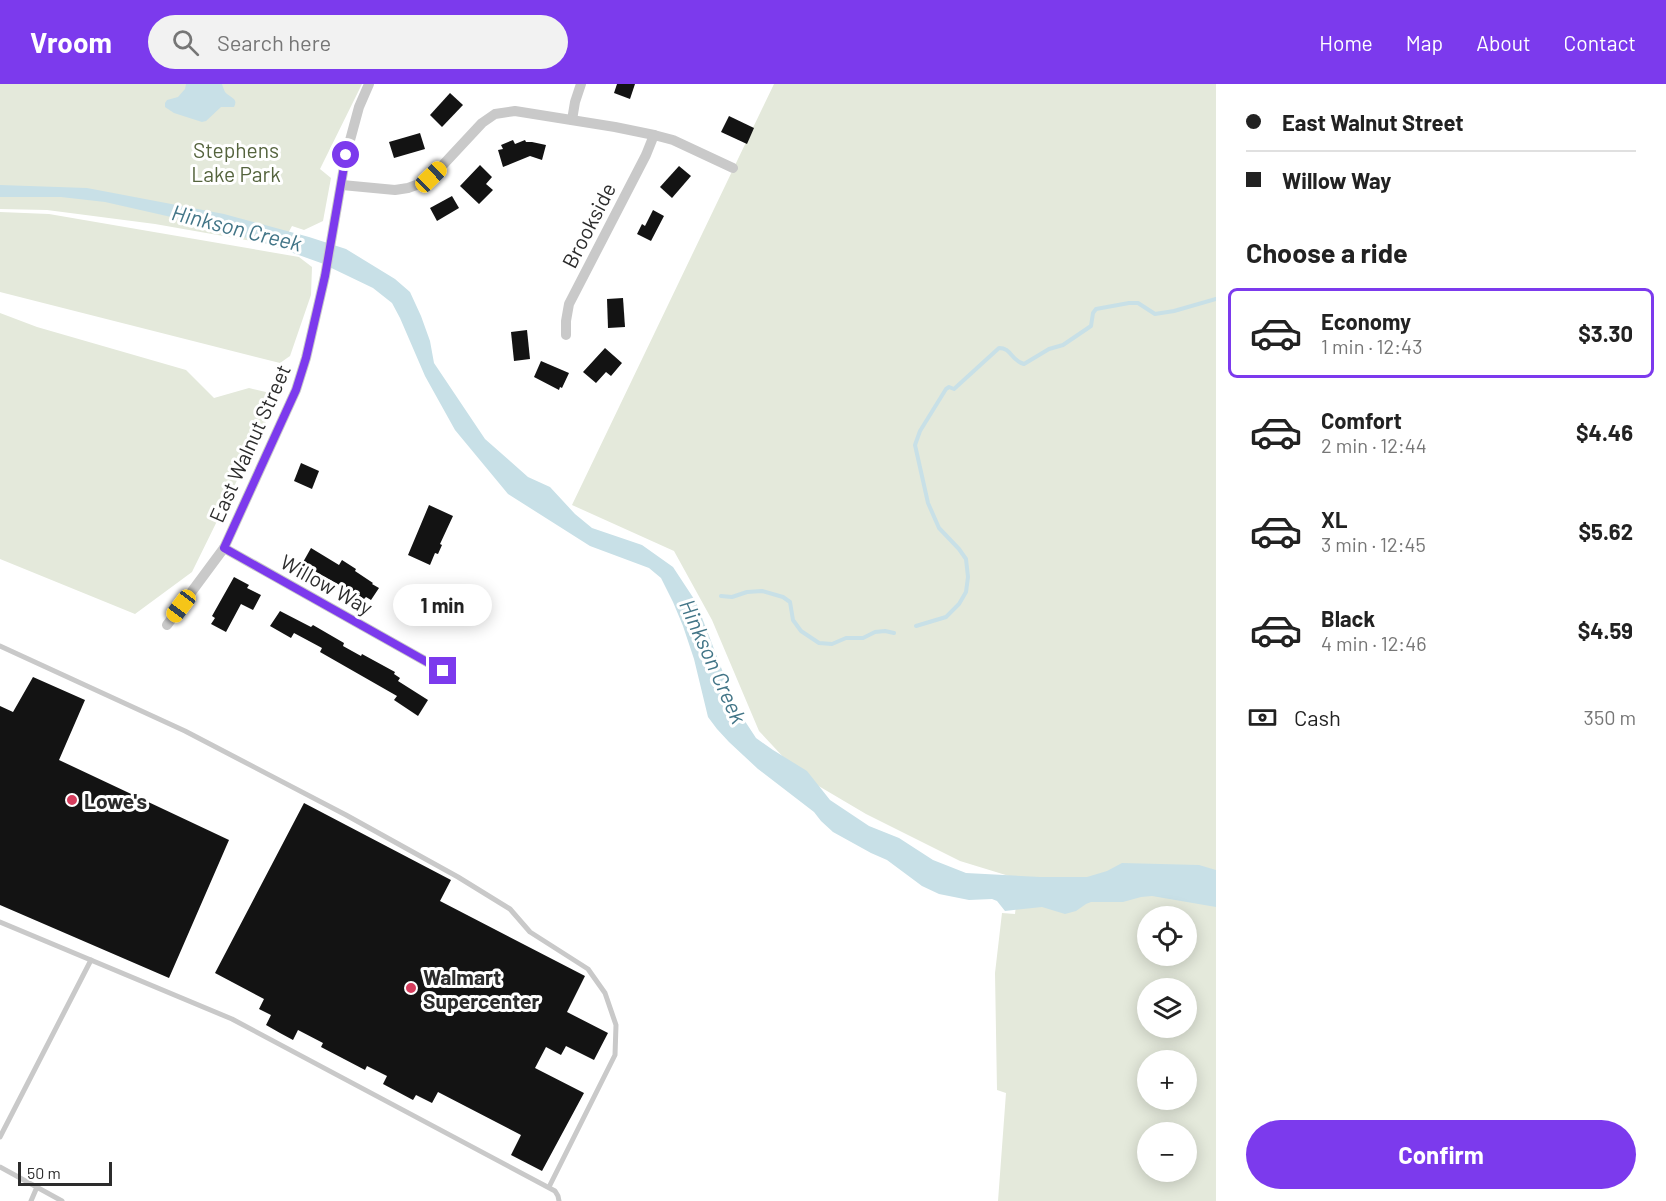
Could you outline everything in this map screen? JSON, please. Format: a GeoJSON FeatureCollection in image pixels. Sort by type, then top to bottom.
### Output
{"type":"FeatureCollection","features":[{"type":"Feature","properties":{"kind":"street","name":"East Walnut Street"},"geometry":{"type":"LineString","coordinates":[[167,625],[224,548],[296,390],[306,358],[325,276],[349,145],[359,107],[369,84]]}},
{"type":"Feature","properties":{"kind":"street"},"geometry":{"type":"LineString","coordinates":[[573,120],[575,102],[581,84]]}},
{"type":"Feature","properties":{"kind":"street"},"geometry":{"type":"LineString","coordinates":[[342,185],[395,190],[419,184],[431,177],[483,123],[495,114],[515,111],[654,135],[673,140],[734,168]]}},
{"type":"Feature","properties":{"kind":"street","name":"Brookside"},"geometry":{"type":"LineString","coordinates":[[566,335],[569,304],[646,155],[654,135]]}},
{"type":"Feature","properties":{"kind":"street","name":"Willow Way"},"geometry":{"type":"LineString","coordinates":[[224,548],[443,671]]}},
{"type":"Feature","properties":{"kind":"lane"},"geometry":{"type":"LineString","coordinates":[[0,646],[185,731],[346,815],[458,877],[510,909],[530,932],[588,969],[605,993],[616,1025],[615,1055],[549,1188]]}},
{"type":"Feature","properties":{"kind":"lane"},"geometry":{"type":"LineString","coordinates":[[0,922],[232,1019],[555,1191],[559,1201]]}},
{"type":"Feature","properties":{"kind":"lane"},"geometry":{"type":"LineString","coordinates":[[0,1137],[91,960]]}},
{"type":"Feature","properties":{"kind":"lane"},"geometry":{"type":"LineString","coordinates":[[0,1167],[62,1201]]}},
{"type":"Feature","properties":{"kind":"lane"},"geometry":{"type":"LineString","coordinates":[[31,1201],[37,1187]]}},
{"type":"Feature","properties":{"kind":"green space","name":"Stephens Lake Park"},"geometry":{"type":"Polygon","coordinates":[[[0,84],[362,84],[320,169],[331,178],[323,221],[304,230],[292,226],[281,246],[155,224],[47,210],[0,209],[0,84]]]}},
{"type":"Feature","properties":{"kind":"green space"},"geometry":{"type":"Polygon","coordinates":[[[774,84],[1216,84],[1216,1201],[998,1201],[1006,1093],[997,1090],[995,973],[1002,913],[1015,914],[1019,879],[960,861],[866,814],[800,775],[759,731],[712,620],[674,551],[572,505],[774,84]]]}},
{"type":"Feature","properties":{"kind":"green space"},"geometry":{"type":"Polygon","coordinates":[[[0,212],[49,214],[299,257],[312,267],[311,295],[290,356],[280,363],[0,292],[0,212]]]}},
{"type":"Feature","properties":{"kind":"green space"},"geometry":{"type":"Polygon","coordinates":[[[0,313],[37,327],[186,370],[214,398],[249,388],[279,395],[192,572],[135,614],[0,559],[0,313]]]}},
{"type":"Feature","properties":{"kind":"water"},"geometry":{"type":"Polygon","coordinates":[[[186,84],[222,84],[225,92],[235,100],[234,107],[221,107],[202,122],[174,113],[165,107],[165,103],[167,100],[178,97],[186,84]]]}},
{"type":"Feature","properties":{"kind":"water","name":"Hinkson Creek"},"geometry":{"type":"Polygon","coordinates":[[[0,185],[87,188],[224,214],[346,249],[395,279],[410,292],[430,341],[434,363],[485,439],[528,477],[550,487],[575,514],[592,528],[642,545],[673,567],[696,602],[737,709],[756,738],[807,771],[830,800],[869,826],[899,838],[933,860],[966,873],[1087,877],[1107,871],[1122,863],[1199,865],[1216,870],[1216,907],[1152,896],[1123,902],[1091,902],[1076,911],[1065,914],[1042,907],[1005,911],[997,901],[992,899],[969,900],[939,894],[922,886],[887,860],[833,832],[814,812],[758,769],[717,729],[708,717],[694,659],[683,626],[661,578],[649,568],[590,546],[508,494],[455,430],[425,376],[392,303],[373,288],[321,263],[268,244],[180,219],[105,202],[61,197],[0,197],[0,185]]]}},
{"type":"Feature","properties":{"kind":"building"},"geometry":{"type":"Polygon","coordinates":[[[617,84],[635,84],[630,99],[614,93],[617,84]]]}},
{"type":"Feature","properties":{"kind":"building"},"geometry":{"type":"Polygon","coordinates":[[[450,93],[463,105],[442,127],[430,115],[450,93]]]}},
{"type":"Feature","properties":{"kind":"building"},"geometry":{"type":"Polygon","coordinates":[[[729,116],[754,128],[747,144],[721,132],[729,116]]]}},
{"type":"Feature","properties":{"kind":"building"},"geometry":{"type":"Polygon","coordinates":[[[420,133],[425,149],[394,158],[389,142],[420,133]]]}},
{"type":"Feature","properties":{"kind":"building"},"geometry":{"type":"Polygon","coordinates":[[[513,140],[515,144],[525,140],[546,145],[542,160],[530,156],[503,167],[498,150],[503,149],[501,145],[513,140]]]}},
{"type":"Feature","properties":{"kind":"building"},"geometry":{"type":"Polygon","coordinates":[[[480,165],[492,177],[486,184],[493,190],[479,204],[460,186],[480,165]]]}},
{"type":"Feature","properties":{"kind":"building"},"geometry":{"type":"Polygon","coordinates":[[[679,166],[691,176],[672,198],[660,187],[679,166]]]}},
{"type":"Feature","properties":{"kind":"building"},"geometry":{"type":"Polygon","coordinates":[[[452,196],[459,208],[437,221],[430,208],[452,196]]]}},
{"type":"Feature","properties":{"kind":"building"},"geometry":{"type":"Polygon","coordinates":[[[653,210],[664,216],[651,241],[637,234],[642,224],[645,226],[653,210]]]}},
{"type":"Feature","properties":{"kind":"building"},"geometry":{"type":"Polygon","coordinates":[[[623,298],[625,327],[608,328],[607,299],[623,298]]]}},
{"type":"Feature","properties":{"kind":"building"},"geometry":{"type":"Polygon","coordinates":[[[527,330],[530,359],[514,361],[511,332],[527,330]]]}},
{"type":"Feature","properties":{"kind":"building"},"geometry":{"type":"Polygon","coordinates":[[[605,348],[622,363],[611,376],[606,372],[596,383],[583,372],[605,348]]]}},
{"type":"Feature","properties":{"kind":"building"},"geometry":{"type":"Polygon","coordinates":[[[541,361],[569,373],[562,388],[560,387],[559,390],[534,377],[541,361]]]}},
{"type":"Feature","properties":{"kind":"building"},"geometry":{"type":"Polygon","coordinates":[[[301,463],[319,471],[312,489],[294,481],[301,463]]]}},
{"type":"Feature","properties":{"kind":"building"},"geometry":{"type":"Polygon","coordinates":[[[429,505],[453,516],[440,544],[442,545],[438,554],[435,553],[430,565],[408,555],[429,505]]]}},
{"type":"Feature","properties":{"kind":"building"},"geometry":{"type":"Polygon","coordinates":[[[311,548],[339,565],[342,560],[379,588],[371,600],[366,597],[364,599],[302,564],[311,548]]]}},
{"type":"Feature","properties":{"kind":"building"},"geometry":{"type":"Polygon","coordinates":[[[234,577],[249,585],[247,588],[261,595],[253,610],[241,604],[226,632],[211,624],[215,618],[212,616],[234,577]]]}},
{"type":"Feature","properties":{"kind":"building"},"geometry":{"type":"Polygon","coordinates":[[[280,611],[311,627],[313,625],[344,643],[343,646],[395,672],[394,674],[400,678],[398,681],[428,700],[418,716],[394,700],[397,696],[320,652],[322,648],[294,633],[291,638],[270,626],[280,611]]]}},
{"type":"Feature","properties":{"kind":"building","name":"Lowe's"},"geometry":{"type":"Polygon","coordinates":[[[33,677],[85,700],[59,760],[229,840],[169,978],[0,905],[0,706],[13,712],[33,677]]]}},
{"type":"Feature","properties":{"kind":"building","name":"Walmart Supercenter"},"geometry":{"type":"Polygon","coordinates":[[[304,803],[451,880],[440,901],[585,976],[567,1012],[608,1033],[594,1060],[566,1046],[561,1055],[546,1047],[535,1068],[584,1093],[542,1171],[511,1155],[521,1135],[438,1092],[432,1103],[416,1095],[413,1100],[383,1084],[387,1076],[367,1066],[365,1070],[321,1047],[323,1043],[298,1030],[293,1040],[266,1025],[271,1015],[259,1009],[264,999],[215,973],[304,803]]]}},
{"type":"Feature","properties":{"kind":"waterway"},"geometry":{"type":"LineString","coordinates":[[916,626],[946,617],[959,604],[966,592],[968,577],[966,559],[939,528],[928,503],[915,445],[920,431],[946,389],[949,387],[954,389],[999,348],[1006,350],[1024,364],[1049,349],[1063,345],[1091,326],[1096,309],[1138,303],[1155,314],[1216,299]]}},
{"type":"Feature","properties":{"kind":"waterway"},"geometry":{"type":"LineString","coordinates":[[721,596],[732,597],[747,592],[762,591],[783,597],[790,602],[793,620],[801,631],[819,643],[832,644],[846,638],[863,638],[875,632],[894,633]]}},
{"type":"Feature","properties":{"kind":"place","name":"Lowe's"},"geometry":{"type":"Point","coordinates":[72,800]}},
{"type":"Feature","properties":{"kind":"place","name":"Walmart Supercenter"},"geometry":{"type":"Point","coordinates":[411,988]}},
{"type":"Feature","properties":{"kind":"route"},"geometry":{"type":"LineString","coordinates":[[346,155],[325,276],[306,358],[296,390],[224,548],[443,671]]}}]}
